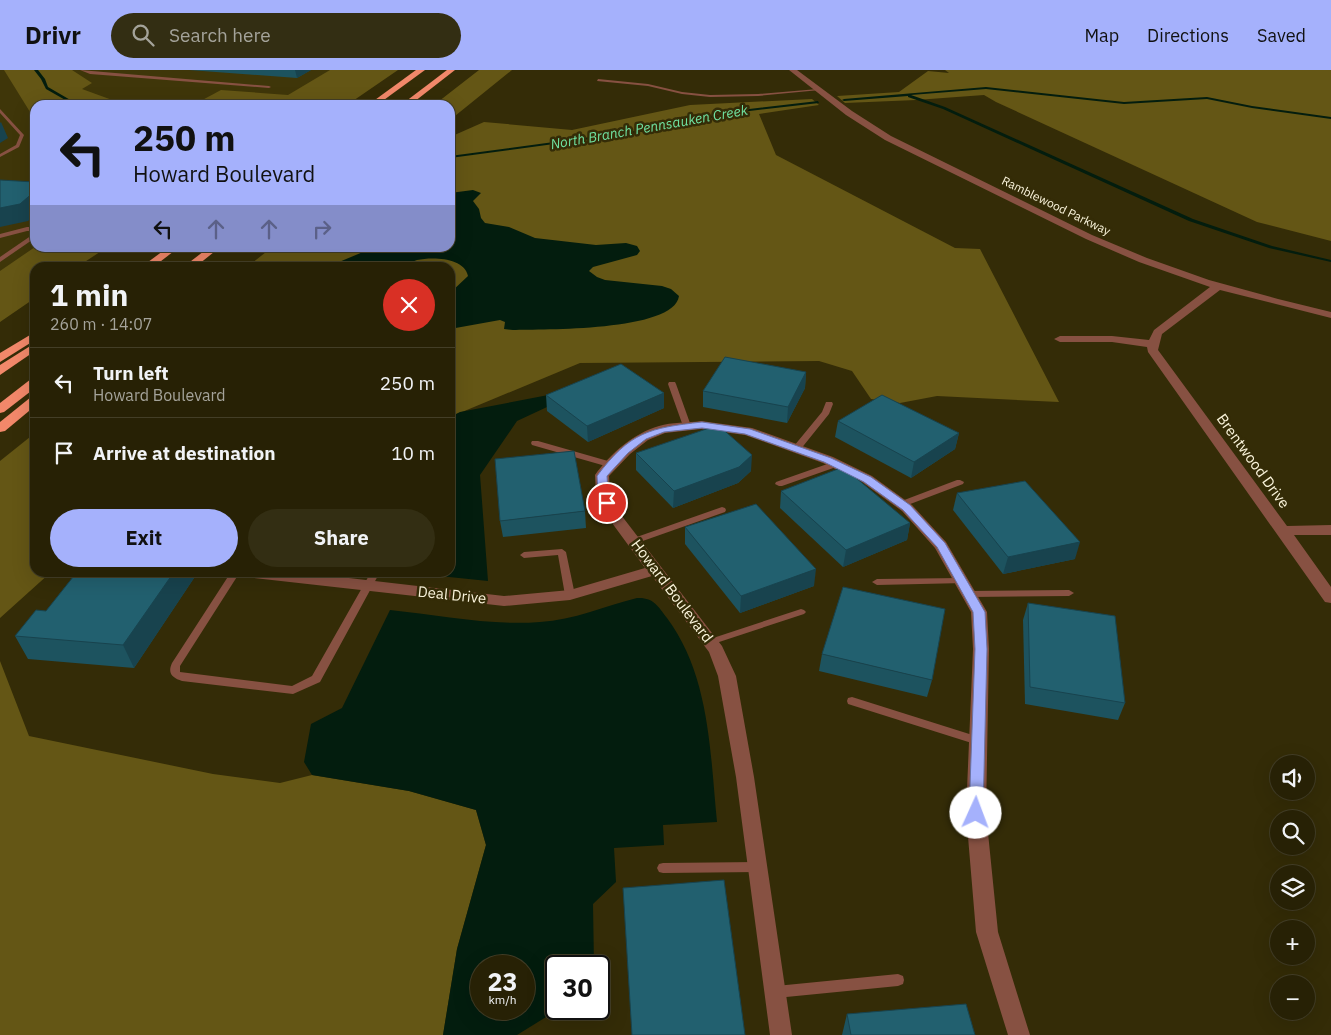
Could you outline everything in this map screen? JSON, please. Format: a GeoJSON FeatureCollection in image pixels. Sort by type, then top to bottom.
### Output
{"type":"FeatureCollection","features":[{"type":"Feature","properties":{"kind":"highway"},"geometry":{"type":"LineString","coordinates":[[379,100],[421,70]]}},
{"type":"Feature","properties":{"kind":"highway"},"geometry":{"type":"LineString","coordinates":[[412,100],[451,70]]}},
{"type":"Feature","properties":{"kind":"highway"},"geometry":{"type":"LineString","coordinates":[[153,262],[167,252]]}},
{"type":"Feature","properties":{"kind":"highway"},"geometry":{"type":"LineString","coordinates":[[195,262],[209,252]]}},
{"type":"Feature","properties":{"kind":"highway"},"geometry":{"type":"LineString","coordinates":[[208,262],[221,252]]}},
{"type":"Feature","properties":{"kind":"highway"},"geometry":{"type":"LineString","coordinates":[[0,358],[30,338]]}},
{"type":"Feature","properties":{"kind":"highway"},"geometry":{"type":"LineString","coordinates":[[0,372],[30,350]]}},
{"type":"Feature","properties":{"kind":"highway"},"geometry":{"type":"LineString","coordinates":[[0,409],[30,386]]}},
{"type":"Feature","properties":{"kind":"highway"},"geometry":{"type":"LineString","coordinates":[[0,428],[30,404]]}},
{"type":"Feature","properties":{"kind":"street","name":"Ramblewood Parkway"},"geometry":{"type":"LineString","coordinates":[[793,70],[860,121],[888,138],[1057,222],[1143,260],[1218,286],[1331,314]]}},
{"type":"Feature","properties":{"kind":"street"},"geometry":{"type":"LineString","coordinates":[[1060,338],[1152,344],[1158,332],[1167,323],[1218,286]]}},
{"type":"Feature","properties":{"kind":"street","name":"Brentwood Drive"},"geometry":{"type":"LineString","coordinates":[[1152,344],[1152,350],[1156,356],[1331,598]]}},
{"type":"Feature","properties":{"kind":"street","name":"Howard Boulevard"},"geometry":{"type":"LineString","coordinates":[[781,1035],[745,777],[727,676],[716,650],[611,512],[603,493],[602,476],[612,465],[643,436],[662,430],[702,425],[747,431],[836,464],[868,479],[902,504],[941,545],[979,612],[981,649],[976,813],[987,932],[1019,1035]]}},
{"type":"Feature","properties":{"kind":"street"},"geometry":{"type":"LineString","coordinates":[[1283,531],[1331,530]]}},
{"type":"Feature","properties":{"kind":"street","name":"Deal Drive"},"geometry":{"type":"LineString","coordinates":[[336,577],[372,579],[504,601],[570,595],[655,570]]}},
{"type":"Feature","properties":{"kind":"lane"},"geometry":{"type":"LineString","coordinates":[[82,70],[90,73],[269,87]]}},
{"type":"Feature","properties":{"kind":"lane"},"geometry":{"type":"LineString","coordinates":[[598,80],[638,83],[682,93],[710,96],[758,95],[818,90]]}},
{"type":"Feature","properties":{"kind":"lane"},"geometry":{"type":"LineString","coordinates":[[0,110],[22,135],[22,140],[15,149],[0,156]]}},
{"type":"Feature","properties":{"kind":"lane"},"geometry":{"type":"LineString","coordinates":[[0,236],[30,229]]}},
{"type":"Feature","properties":{"kind":"lane"},"geometry":{"type":"LineString","coordinates":[[0,260],[30,238]]}},
{"type":"Feature","properties":{"kind":"lane"},"geometry":{"type":"LineString","coordinates":[[672,384],[687,426]]}},
{"type":"Feature","properties":{"kind":"lane"},"geometry":{"type":"LineString","coordinates":[[797,448],[826,412],[829,404]]}},
{"type":"Feature","properties":{"kind":"lane"},"geometry":{"type":"LineString","coordinates":[[535,443],[612,465]]}},
{"type":"Feature","properties":{"kind":"lane"},"geometry":{"type":"LineString","coordinates":[[779,484],[836,464]]}},
{"type":"Feature","properties":{"kind":"lane"},"geometry":{"type":"LineString","coordinates":[[902,504],[960,482]]}},
{"type":"Feature","properties":{"kind":"lane"},"geometry":{"type":"LineString","coordinates":[[634,541],[722,510]]}},
{"type":"Feature","properties":{"kind":"lane"},"geometry":{"type":"LineString","coordinates":[[524,555],[562,552],[570,595]]}},
{"type":"Feature","properties":{"kind":"lane"},"geometry":{"type":"LineString","coordinates":[[233,577],[175,666],[175,674],[182,677],[293,690],[304,686],[316,679],[372,579]]}},
{"type":"Feature","properties":{"kind":"lane"},"geometry":{"type":"LineString","coordinates":[[877,582],[1069,593]]}},
{"type":"Feature","properties":{"kind":"lane"},"geometry":{"type":"LineString","coordinates":[[710,642],[801,612]]}},
{"type":"Feature","properties":{"kind":"lane"},"geometry":{"type":"LineString","coordinates":[[852,701],[978,741]]}},
{"type":"Feature","properties":{"kind":"lane"},"geometry":{"type":"LineString","coordinates":[[663,868],[758,867]]}},
{"type":"Feature","properties":{"kind":"lane"},"geometry":{"type":"LineString","coordinates":[[775,992],[898,980]]}},
{"type":"Feature","properties":{"kind":"shaded area"},"geometry":{"type":"Polygon","coordinates":[[[0,70],[376,70],[330,100],[30,100],[30,252],[35,252],[35,262],[30,262],[30,274],[0,311],[0,70]]]}},
{"type":"Feature","properties":{"kind":"shaded area"},"geometry":{"type":"Polygon","coordinates":[[[4,70],[72,70],[92,83],[82,89],[112,100],[30,100],[30,112],[4,70]]]}},
{"type":"Feature","properties":{"kind":"shaded area"},"geometry":{"type":"Polygon","coordinates":[[[330,70],[398,70],[354,100],[202,100],[221,90],[288,95],[330,70]]]}},
{"type":"Feature","properties":{"kind":"shaded area"},"geometry":{"type":"Polygon","coordinates":[[[479,70],[512,70],[455,116],[455,100],[440,100],[479,70]]]}},
{"type":"Feature","properties":{"kind":"shaded area"},"geometry":{"type":"Polygon","coordinates":[[[945,70],[1331,70],[1331,241],[1257,222],[984,95],[845,103],[837,96],[899,92],[928,71],[949,73],[945,70]]]}},
{"type":"Feature","properties":{"kind":"shaded area"},"geometry":{"type":"Polygon","coordinates":[[[812,99],[819,105],[759,114],[776,155],[955,248],[980,249],[1059,402],[937,396],[900,403],[871,399],[852,371],[819,361],[580,363],[455,415],[455,262],[254,262],[266,252],[455,252],[455,135],[484,122],[572,130],[690,105],[812,99]]]}},
{"type":"Feature","properties":{"kind":"shaded area"},"geometry":{"type":"Polygon","coordinates":[[[473,190],[481,193],[473,201],[485,223],[509,227],[535,238],[596,245],[626,243],[637,246],[640,251],[637,255],[593,267],[589,271],[605,280],[662,286],[671,289],[679,296],[672,308],[655,316],[605,326],[513,330],[504,329],[505,322],[500,320],[455,328],[455,288],[468,276],[465,270],[455,262],[431,259],[412,262],[339,262],[363,252],[455,252],[455,192],[473,190]]]}},
{"type":"Feature","properties":{"kind":"shaded area"},"geometry":{"type":"Polygon","coordinates":[[[30,250],[30,252],[100,252],[85,262],[30,262],[30,301],[0,322],[0,271],[30,250]]]}},
{"type":"Feature","properties":{"kind":"shaded area"},"geometry":{"type":"Polygon","coordinates":[[[590,387],[517,421],[480,475],[488,581],[449,577],[455,577],[455,414],[590,387]]]}},
{"type":"Feature","properties":{"kind":"shaded area"},"geometry":{"type":"Polygon","coordinates":[[[30,437],[30,577],[46,577],[0,618],[0,461],[30,437]]]}},
{"type":"Feature","properties":{"kind":"shaded area"},"geometry":{"type":"Polygon","coordinates":[[[637,598],[643,598],[655,603],[667,618],[692,664],[700,690],[706,716],[717,822],[663,825],[664,845],[614,848],[616,882],[593,904],[594,955],[545,955],[545,1018],[517,1035],[443,1035],[457,949],[486,845],[476,810],[409,791],[312,775],[304,762],[311,724],[342,708],[390,610],[503,623],[553,621],[637,598]]]}},
{"type":"Feature","properties":{"kind":"shaded area"},"geometry":{"type":"Polygon","coordinates":[[[0,661],[29,736],[213,774],[280,783],[312,775],[409,791],[476,810],[486,845],[457,949],[443,1035],[0,1035],[0,661]]]}},
{"type":"Feature","properties":{"kind":"building"},"geometry":{"type":"Polygon","coordinates":[[[0,180],[30,182],[30,195],[20,204],[0,208],[0,180]]]}},
{"type":"Feature","properties":{"kind":"building"},"geometry":{"type":"Polygon","coordinates":[[[725,357],[806,372],[788,407],[703,391],[725,357]]]}},
{"type":"Feature","properties":{"kind":"building"},"geometry":{"type":"Polygon","coordinates":[[[621,364],[664,393],[587,426],[546,395],[621,364]]]}},
{"type":"Feature","properties":{"kind":"building"},"geometry":{"type":"Polygon","coordinates":[[[882,395],[959,433],[914,462],[838,421],[882,395]]]}},
{"type":"Feature","properties":{"kind":"building"},"geometry":{"type":"Polygon","coordinates":[[[718,425],[752,455],[739,467],[674,491],[636,453],[718,425]]]}},
{"type":"Feature","properties":{"kind":"building"},"geometry":{"type":"Polygon","coordinates":[[[574,451],[585,511],[500,521],[495,459],[574,451]]]}},
{"type":"Feature","properties":{"kind":"building"},"geometry":{"type":"Polygon","coordinates":[[[843,467],[910,523],[846,550],[781,491],[843,467]]]}},
{"type":"Feature","properties":{"kind":"building"},"geometry":{"type":"Polygon","coordinates":[[[1025,481],[1080,542],[1008,557],[957,493],[1025,481]]]}},
{"type":"Feature","properties":{"kind":"building"},"geometry":{"type":"Polygon","coordinates":[[[756,504],[816,569],[741,596],[685,527],[756,504]]]}},
{"type":"Feature","properties":{"kind":"building"},"geometry":{"type":"Polygon","coordinates":[[[73,577],[171,577],[123,645],[15,636],[36,610],[46,611],[73,577]]]}},
{"type":"Feature","properties":{"kind":"building"},"geometry":{"type":"Polygon","coordinates":[[[843,587],[945,609],[932,680],[822,654],[843,587]]]}},
{"type":"Feature","properties":{"kind":"building"},"geometry":{"type":"Polygon","coordinates":[[[1028,603],[1115,616],[1125,703],[1030,687],[1028,603]]]}},
{"type":"Feature","properties":{"kind":"building"},"geometry":{"type":"Polygon","coordinates":[[[724,880],[745,1035],[632,1035],[623,888],[724,880]]]}},
{"type":"Feature","properties":{"kind":"building"},"geometry":{"type":"Polygon","coordinates":[[[966,1004],[975,1035],[851,1035],[847,1014],[966,1004]]]}},
{"type":"Feature","properties":{"kind":"waterway","name":"North Branch Pennsauken Creek"},"geometry":{"type":"LineString","coordinates":[[36,70],[47,88],[68,100]]}},
{"type":"Feature","properties":{"kind":"waterway","name":"North Branch Pennsauken Creek"},"geometry":{"type":"LineString","coordinates":[[844,100],[986,88],[1124,103],[1207,98],[1252,107],[1331,118]]}},
{"type":"Feature","properties":{"kind":"waterway"},"geometry":{"type":"LineString","coordinates":[[909,96],[944,108],[1191,220],[1271,247],[1331,261]]}},
{"type":"Feature","properties":{"kind":"waterway","name":"North Branch Pennsauken Creek"},"geometry":{"type":"LineString","coordinates":[[455,156],[635,132],[741,111],[818,102]]}},
{"type":"Feature","properties":{"kind":"route"},"geometry":{"type":"LineString","coordinates":[[607,503],[603,493],[602,476],[625,451],[643,436],[662,430],[702,425],[747,431],[828,460],[868,479],[907,508],[941,545],[979,612],[981,649],[976,813]]}}]}
